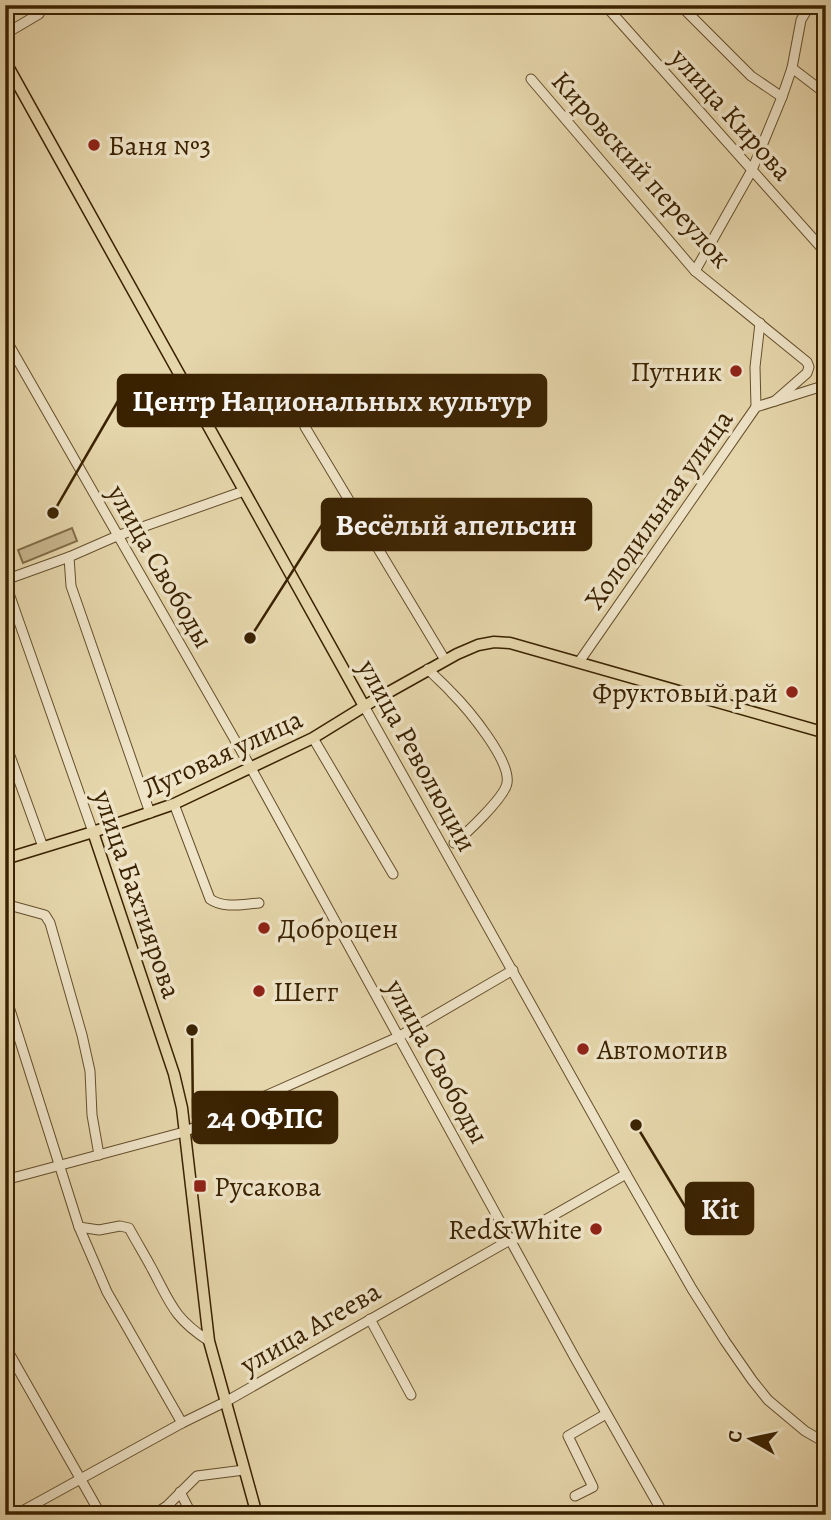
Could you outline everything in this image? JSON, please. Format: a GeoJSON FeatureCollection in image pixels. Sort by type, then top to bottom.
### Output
{"type":"FeatureCollection","features":[{"type":"Feature","properties":{"kind":"main road","name":"улица Революции"},"geometry":{"type":"LineString","coordinates":[[5,61],[364,706]]}},
{"type":"Feature","properties":{"kind":"main road","name":"Луговая улица"},"geometry":{"type":"LineString","coordinates":[[5,859],[174,804],[313,737],[445,660],[478,645],[494,642],[510,643],[826,733]]}},
{"type":"Feature","properties":{"kind":"main road","name":"улица Бахтиярова"},"geometry":{"type":"LineString","coordinates":[[93,832],[174,1074],[182,1108],[209,1341],[257,1515]]}},
{"type":"Feature","properties":{"kind":"street","name":"улица Кирова"},"geometry":{"type":"LineString","coordinates":[[605,5],[826,253]]}},
{"type":"Feature","properties":{"kind":"street"},"geometry":{"type":"LineString","coordinates":[[680,5],[751,76],[782,97]]}},
{"type":"Feature","properties":{"kind":"street"},"geometry":{"type":"LineString","coordinates":[[695,271],[752,170],[782,97],[792,68],[801,20],[810,5]]}},
{"type":"Feature","properties":{"kind":"street"},"geometry":{"type":"LineString","coordinates":[[5,34],[41,9]]}},
{"type":"Feature","properties":{"kind":"street"},"geometry":{"type":"LineString","coordinates":[[792,68],[826,94]]}},
{"type":"Feature","properties":{"kind":"street","name":"Кировский переулок"},"geometry":{"type":"LineString","coordinates":[[531,79],[695,271],[807,362],[809,367],[804,377],[775,401]]}},
{"type":"Feature","properties":{"kind":"street"},"geometry":{"type":"LineString","coordinates":[[756,407],[755,367],[760,323]]}},
{"type":"Feature","properties":{"kind":"street","name":"улица Свободы"},"geometry":{"type":"LineString","coordinates":[[5,338],[251,768],[664,1515]]}},
{"type":"Feature","properties":{"kind":"street","name":"Холодильная улица"},"geometry":{"type":"LineString","coordinates":[[579,662],[756,407],[826,385]]}},
{"type":"Feature","properties":{"kind":"street"},"geometry":{"type":"LineString","coordinates":[[305,428],[445,660]]}},
{"type":"Feature","properties":{"kind":"street"},"geometry":{"type":"LineString","coordinates":[[5,581],[117,536],[244,491]]}},
{"type":"Feature","properties":{"kind":"street"},"geometry":{"type":"LineString","coordinates":[[69,557],[71,586],[150,813]]}},
{"type":"Feature","properties":{"kind":"street","name":"улица Бахтиярова"},"geometry":{"type":"LineString","coordinates":[[5,581],[93,832]]}},
{"type":"Feature","properties":{"kind":"street"},"geometry":{"type":"LineString","coordinates":[[428,669],[475,720],[508,773],[508,786],[486,814],[454,843]]}},
{"type":"Feature","properties":{"kind":"street","name":"улица Революции"},"geometry":{"type":"LineString","coordinates":[[364,706],[692,1289],[725,1341],[768,1400],[805,1431],[826,1443]]}},
{"type":"Feature","properties":{"kind":"street"},"geometry":{"type":"LineString","coordinates":[[313,737],[393,874]]}},
{"type":"Feature","properties":{"kind":"street"},"geometry":{"type":"LineString","coordinates":[[5,742],[43,847]]}},
{"type":"Feature","properties":{"kind":"street"},"geometry":{"type":"LineString","coordinates":[[174,804],[210,899],[224,905],[259,903]]}},
{"type":"Feature","properties":{"kind":"street"},"geometry":{"type":"LineString","coordinates":[[5,904],[45,915],[50,923],[90,1071],[92,1115],[99,1154]]}},
{"type":"Feature","properties":{"kind":"street"},"geometry":{"type":"LineString","coordinates":[[5,1180],[184,1132],[398,1037],[513,970]]}},
{"type":"Feature","properties":{"kind":"street"},"geometry":{"type":"LineString","coordinates":[[5,994],[79,1227],[107,1292],[182,1423]]}},
{"type":"Feature","properties":{"kind":"street","name":"улица Агеева"},"geometry":{"type":"LineString","coordinates":[[15,1515],[226,1401],[626,1174]]}},
{"type":"Feature","properties":{"kind":"street"},"geometry":{"type":"LineString","coordinates":[[79,1227],[99,1230],[120,1226],[129,1228],[169,1305],[194,1331],[209,1341]]}},
{"type":"Feature","properties":{"kind":"street"},"geometry":{"type":"LineString","coordinates":[[370,1319],[411,1395]]}},
{"type":"Feature","properties":{"kind":"street"},"geometry":{"type":"LineString","coordinates":[[5,1346],[101,1515]]}},
{"type":"Feature","properties":{"kind":"street"},"geometry":{"type":"LineString","coordinates":[[575,1496],[593,1487],[568,1436],[606,1414]]}},
{"type":"Feature","properties":{"kind":"street"},"geometry":{"type":"LineString","coordinates":[[153,1515],[167,1506],[197,1476],[244,1470]]}},
{"type":"Feature","properties":{"kind":"street"},"geometry":{"type":"LineString","coordinates":[[180,1492],[192,1515]]}},
{"type":"Feature","properties":{"kind":"shaded area"},"geometry":{"type":"Polygon","coordinates":[[[72,528],[77,541],[23,563],[18,550],[72,528]]]}},
{"type":"Feature","properties":{"kind":"place","name":"Баня №3"},"geometry":{"type":"Point","coordinates":[94,145]}},
{"type":"Feature","properties":{"kind":"place","name":"Путник"},"geometry":{"type":"Point","coordinates":[736,371]}},
{"type":"Feature","properties":{"kind":"place","name":"Центр Национальных культур"},"geometry":{"type":"Point","coordinates":[53,513]}},
{"type":"Feature","properties":{"kind":"place","name":"Весёлый апельсин"},"geometry":{"type":"Point","coordinates":[250,638]}},
{"type":"Feature","properties":{"kind":"place","name":"Фруктовый рай"},"geometry":{"type":"Point","coordinates":[792,692]}},
{"type":"Feature","properties":{"kind":"place","name":"Доброцен"},"geometry":{"type":"Point","coordinates":[264,928]}},
{"type":"Feature","properties":{"kind":"place","name":"Шегг"},"geometry":{"type":"Point","coordinates":[259,991]}},
{"type":"Feature","properties":{"kind":"place","name":"24 ОФПС"},"geometry":{"type":"Point","coordinates":[192,1030]}},
{"type":"Feature","properties":{"kind":"place","name":"Автомотив"},"geometry":{"type":"Point","coordinates":[583,1049]}},
{"type":"Feature","properties":{"kind":"place","name":"Kit"},"geometry":{"type":"Point","coordinates":[636,1125]}},
{"type":"Feature","properties":{"kind":"place","name":"Русакова"},"geometry":{"type":"Point","coordinates":[200,1186]}},
{"type":"Feature","properties":{"kind":"place","name":"Red&White"},"geometry":{"type":"Point","coordinates":[596,1229]}}]}
